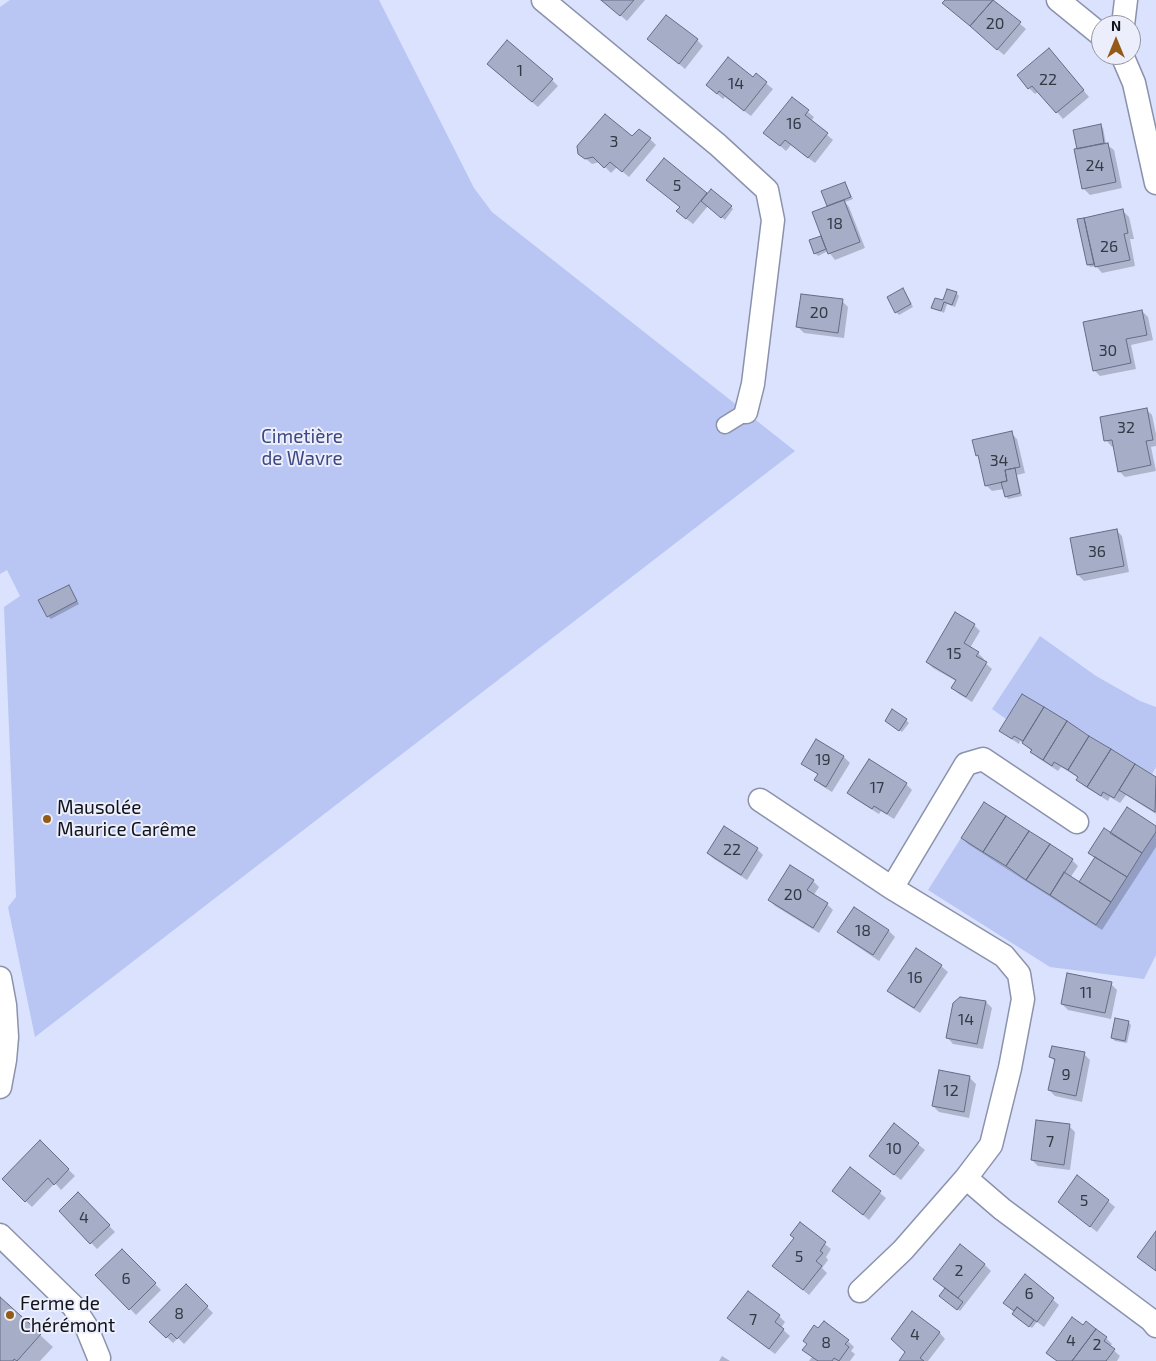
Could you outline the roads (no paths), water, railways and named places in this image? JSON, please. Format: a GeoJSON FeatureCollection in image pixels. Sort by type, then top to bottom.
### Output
{"type":"FeatureCollection","features":[{"type":"Feature","properties":{"kind":"street"},"geometry":{"type":"LineString","coordinates":[[543,0],[718,145],[767,190],[773,220],[753,384],[746,412],[725,425]]}},
{"type":"Feature","properties":{"kind":"street"},"geometry":{"type":"LineString","coordinates":[[1058,0],[1091,26]]}},
{"type":"Feature","properties":{"kind":"street"},"geometry":{"type":"LineString","coordinates":[[1124,15],[1126,0]]}},
{"type":"Feature","properties":{"kind":"street"},"geometry":{"type":"LineString","coordinates":[[1126,65],[1134,83],[1156,183]]}},
{"type":"Feature","properties":{"kind":"street"},"geometry":{"type":"LineString","coordinates":[[892,888],[966,764],[983,759],[1077,822]]}},
{"type":"Feature","properties":{"kind":"street"},"geometry":{"type":"LineString","coordinates":[[760,800],[892,888],[1004,956],[1019,974],[1023,999],[1010,1068],[991,1145],[966,1178],[903,1250],[860,1291]]}},
{"type":"Feature","properties":{"kind":"street"},"geometry":{"type":"LineString","coordinates":[[0,978],[5,1005],[7,1037],[0,1087]]}},
{"type":"Feature","properties":{"kind":"street"},"geometry":{"type":"LineString","coordinates":[[966,1178],[1002,1209],[1151,1320],[1156,1326]]}},
{"type":"Feature","properties":{"kind":"street"},"geometry":{"type":"LineString","coordinates":[[0,1235],[73,1306],[86,1326],[99,1358]]}},
{"type":"Feature","properties":{"kind":"place","name":"Mausolée Maurice Carême"},"geometry":{"type":"Point","coordinates":[47,819]}},
{"type":"Feature","properties":{"kind":"place","name":"Ferme de Chérémont"},"geometry":{"type":"Point","coordinates":[10,1315]}},
{"type":"Feature","properties":{"kind":"park label","name":"Cimetière de Wavre"},"geometry":{"type":"Point","coordinates":[302,448]}}]}
